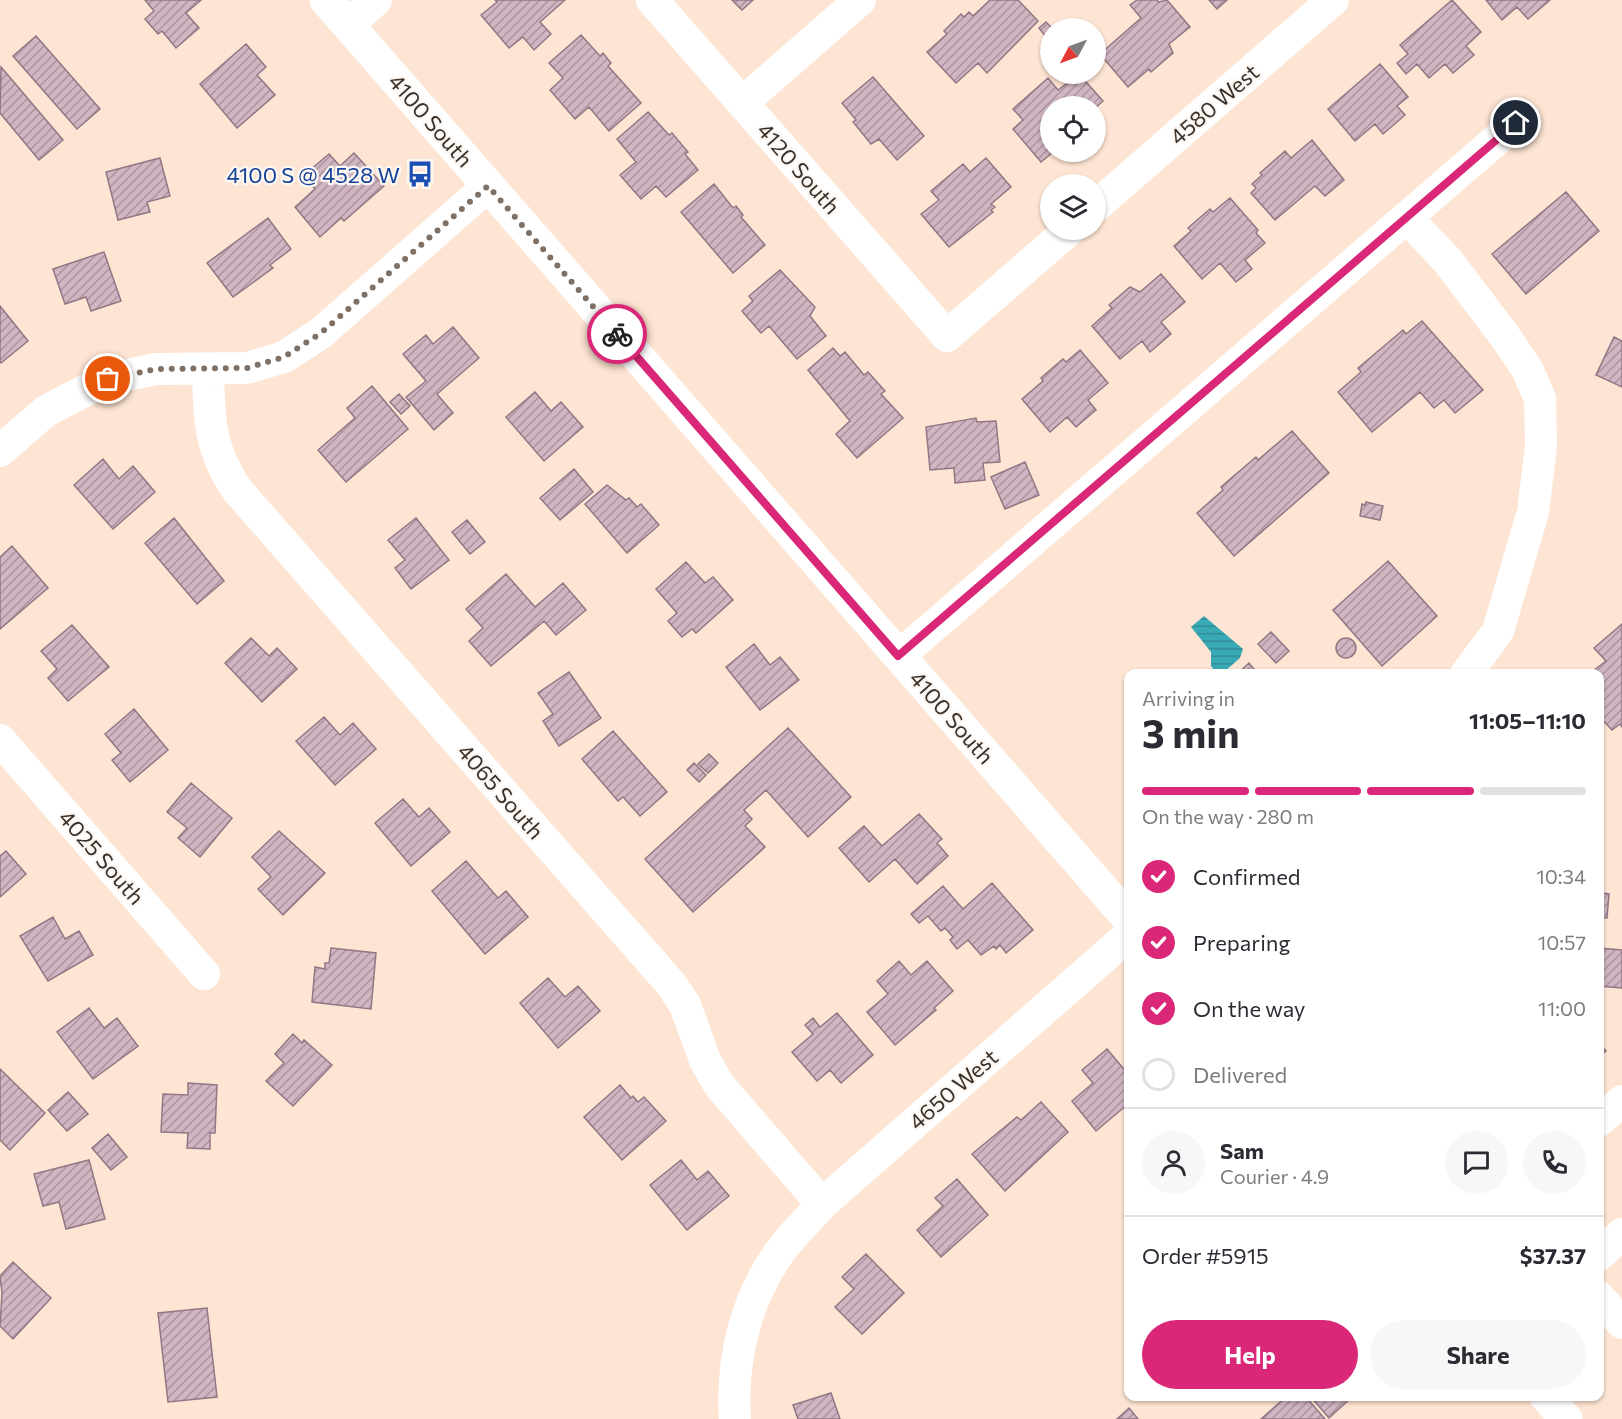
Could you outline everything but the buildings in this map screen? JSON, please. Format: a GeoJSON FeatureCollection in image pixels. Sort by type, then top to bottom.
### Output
{"type":"FeatureCollection","features":[{"type":"Feature","properties":{"kind":"main road","name":"4100 South"},"geometry":{"type":"LineString","coordinates":[[326,0],[1124,913]]}},
{"type":"Feature","properties":{"kind":"main road"},"geometry":{"type":"LineString","coordinates":[[1550,1401],[1566,1419]]}},
{"type":"Feature","properties":{"kind":"street"},"geometry":{"type":"LineString","coordinates":[[348,25],[376,0]]}},
{"type":"Feature","properties":{"kind":"street","name":"4120 South"},"geometry":{"type":"LineString","coordinates":[[652,0],[947,336],[1058,240]]}},
{"type":"Feature","properties":{"kind":"street"},"geometry":{"type":"LineString","coordinates":[[742,103],[860,0]]}},
{"type":"Feature","properties":{"kind":"street","name":"4580 West"},"geometry":{"type":"LineString","coordinates":[[1106,197],[1333,0]]}},
{"type":"Feature","properties":{"kind":"street"},"geometry":{"type":"LineString","coordinates":[[898,656],[1516,123]]}},
{"type":"Feature","properties":{"kind":"street"},"geometry":{"type":"LineString","coordinates":[[0,451],[46,411],[108,379],[156,369],[208,370],[266,363],[302,347],[488,186]]}},
{"type":"Feature","properties":{"kind":"street"},"geometry":{"type":"LineString","coordinates":[[1407,218],[1447,260],[1504,335],[1527,369],[1540,398],[1541,447],[1533,512],[1498,631],[1470,669]]}},
{"type":"Feature","properties":{"kind":"street","name":"4065 South"},"geometry":{"type":"LineString","coordinates":[[208,370],[210,428],[214,447],[220,463],[238,491],[671,984],[685,1005],[705,1060],[719,1085],[822,1204]]}},
{"type":"Feature","properties":{"kind":"street","name":"4025 South"},"geometry":{"type":"LineString","coordinates":[[0,740],[204,974]]}},
{"type":"Feature","properties":{"kind":"street","name":"4650 West"},"geometry":{"type":"LineString","coordinates":[[735,1419],[738,1356],[744,1324],[760,1283],[782,1248],[822,1204],[1124,940]]}},
{"type":"Feature","properties":{"kind":"street"},"geometry":{"type":"LineString","coordinates":[[1604,1117],[1622,1101]]}},
{"type":"Feature","properties":{"kind":"street"},"geometry":{"type":"LineString","coordinates":[[1604,1250],[1622,1234]]}},
{"type":"Feature","properties":{"kind":"street"},"geometry":{"type":"LineString","coordinates":[[1604,1303],[1622,1323]]}},
{"type":"Feature","properties":{"kind":"water"},"geometry":{"type":"Polygon","coordinates":[[[1204,616],[1243,649],[1240,658],[1227,669],[1213,669],[1211,666],[1211,652],[1191,627],[1204,616]]]}},
{"type":"Feature","properties":{"kind":"way so far"},"geometry":{"type":"LineString","coordinates":[[108,379],[131,372],[156,369],[247,368],[284,357],[321,333],[488,186],[617,334]]}},
{"type":"Feature","properties":{"kind":"place","name":"4100 S @ 4528 W"},"geometry":{"type":"Point","coordinates":[420,174]}},
{"type":"Feature","properties":{"kind":"route"},"geometry":{"type":"LineString","coordinates":[[617,334],[898,656],[1516,123]]}}]}
